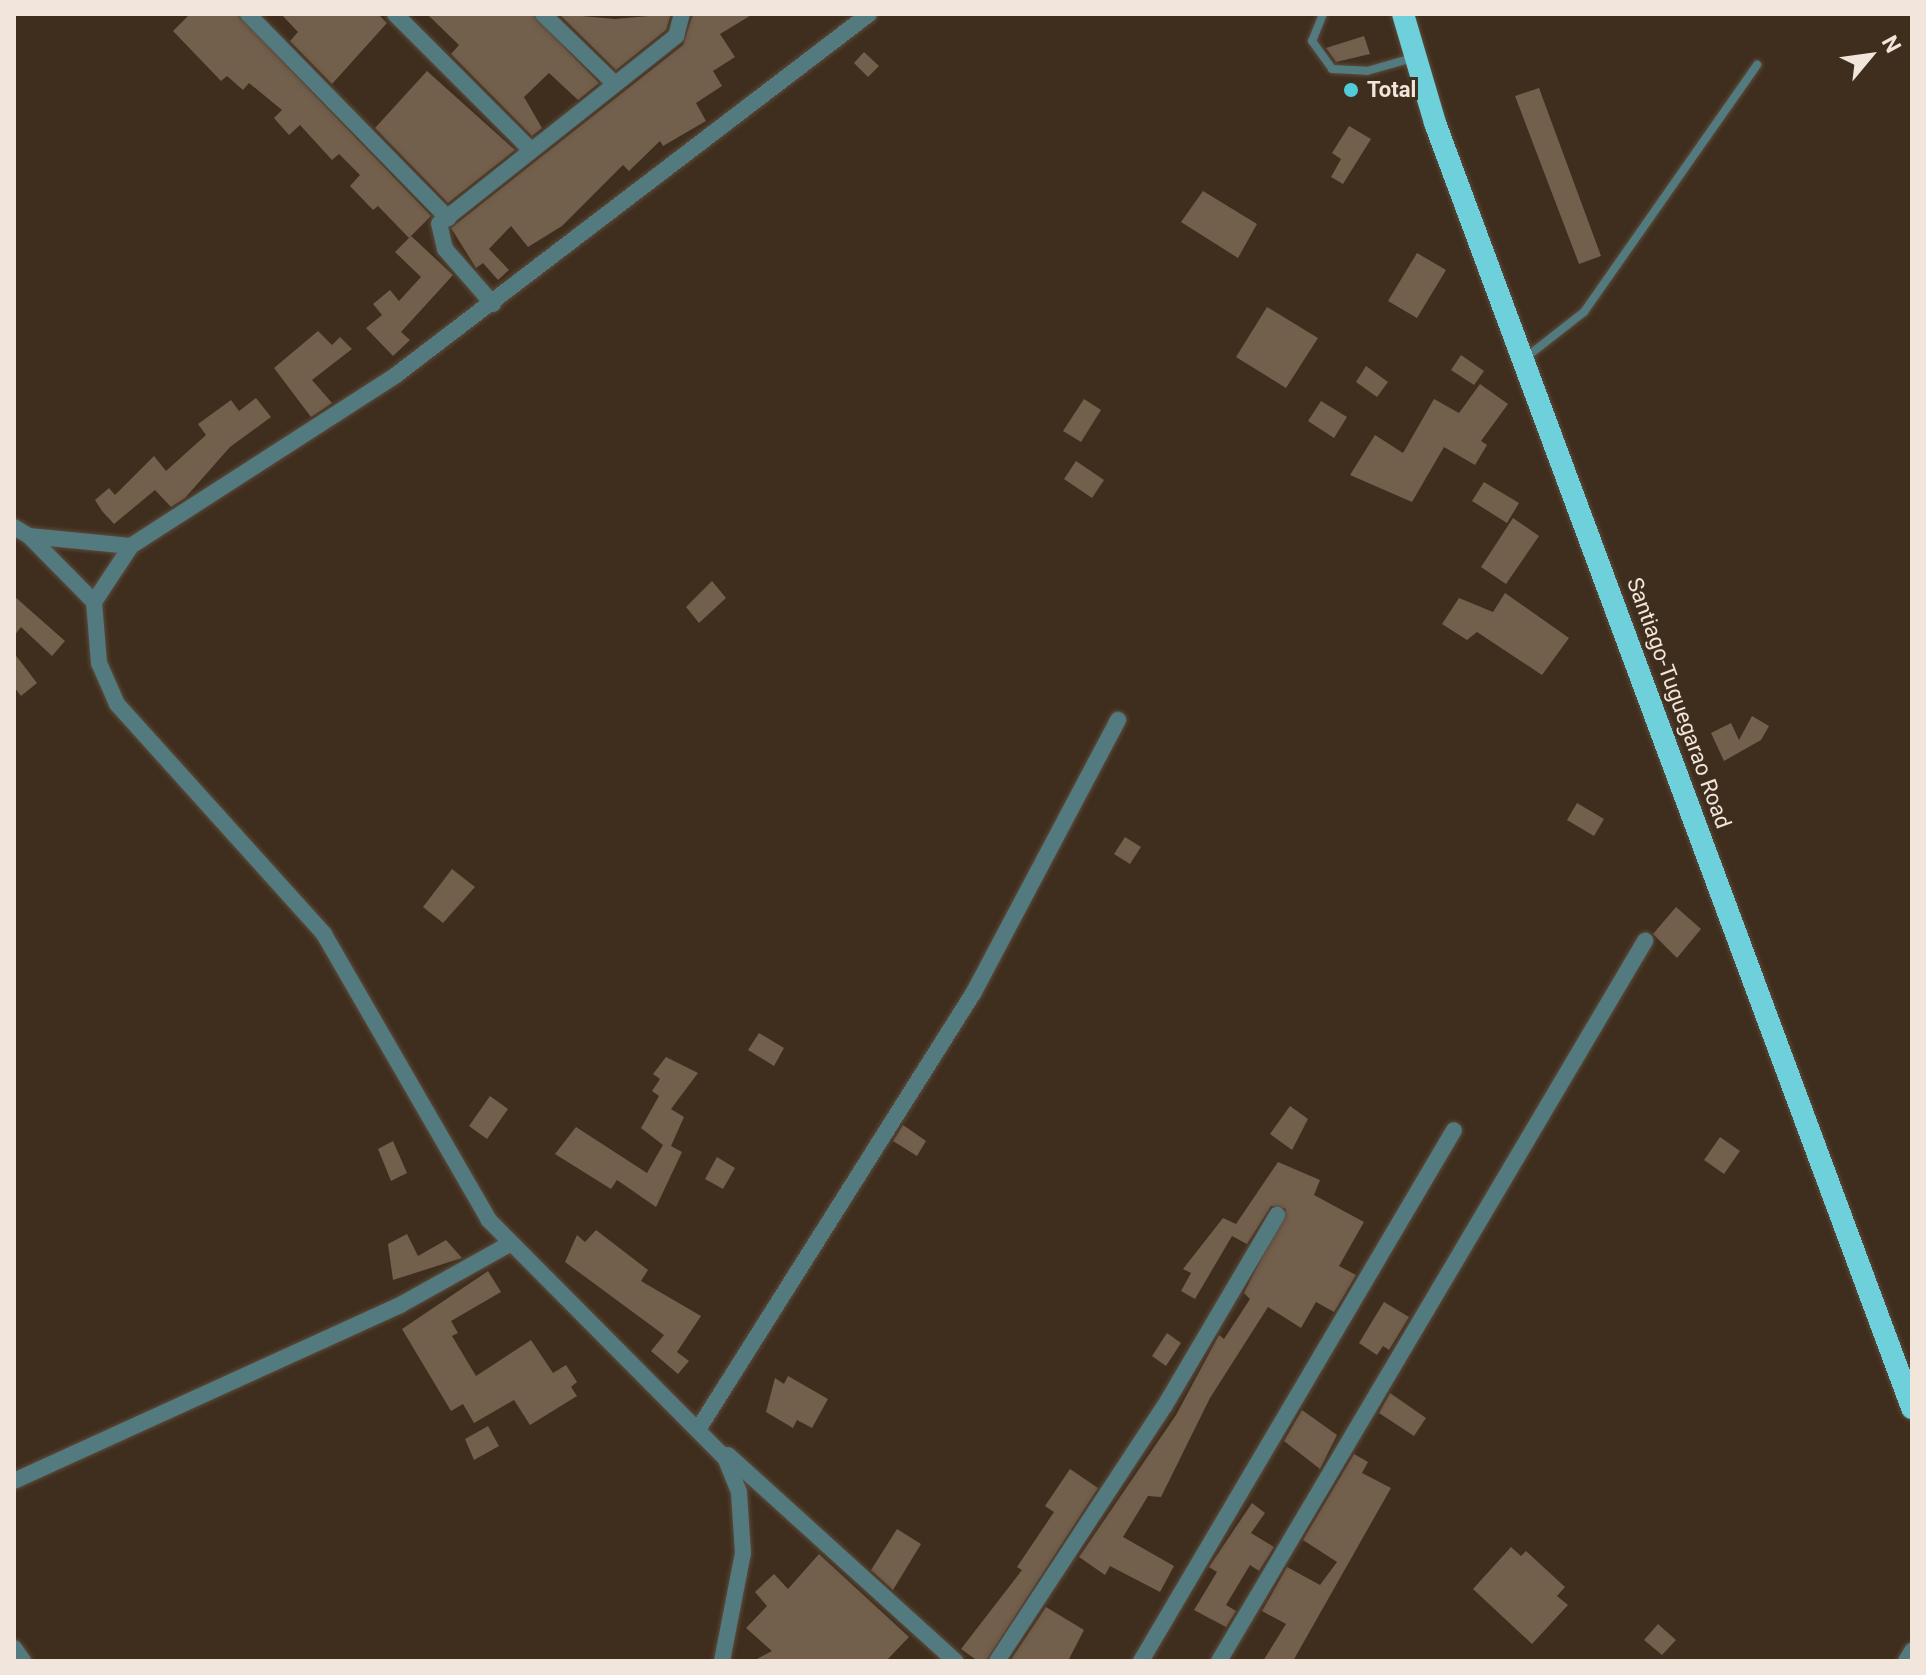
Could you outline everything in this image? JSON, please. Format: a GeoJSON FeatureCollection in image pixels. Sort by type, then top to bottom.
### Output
{"type":"FeatureCollection","features":[{"type":"Feature","properties":{"kind":"highway","name":"Santiago-Tuguegarao Road"},"geometry":{"type":"LineString","coordinates":[[1403,14],[1413,58],[1912,1408]]}},
{"type":"Feature","properties":{"kind":"street"},"geometry":{"type":"LineString","coordinates":[[248,14],[448,218]]}},
{"type":"Feature","properties":{"kind":"street"},"geometry":{"type":"LineString","coordinates":[[395,14],[530,149]]}},
{"type":"Feature","properties":{"kind":"street"},"geometry":{"type":"LineString","coordinates":[[543,14],[612,81]]}},
{"type":"Feature","properties":{"kind":"street"},"geometry":{"type":"LineString","coordinates":[[493,304],[440,241],[435,230],[612,81],[676,36],[682,14]]}},
{"type":"Feature","properties":{"kind":"street"},"geometry":{"type":"LineString","coordinates":[[869,14],[493,304],[131,546],[94,602],[99,663],[117,704],[324,934],[454,1164],[508,1245],[715,1443],[955,1661]]}},
{"type":"Feature","properties":{"kind":"street"},"geometry":{"type":"LineString","coordinates":[[14,527],[29,536],[94,602]]}},
{"type":"Feature","properties":{"kind":"street"},"geometry":{"type":"LineString","coordinates":[[29,536],[131,546]]}},
{"type":"Feature","properties":{"kind":"street"},"geometry":{"type":"LineString","coordinates":[[699,1428],[974,992],[1118,720]]}},
{"type":"Feature","properties":{"kind":"street"},"geometry":{"type":"LineString","coordinates":[[1219,1661],[1645,941]]}},
{"type":"Feature","properties":{"kind":"street"},"geometry":{"type":"LineString","coordinates":[[1141,1661],[1454,1130]]}},
{"type":"Feature","properties":{"kind":"street"},"geometry":{"type":"LineString","coordinates":[[997,1661],[1164,1407],[1277,1215]]}},
{"type":"Feature","properties":{"kind":"street"},"geometry":{"type":"LineString","coordinates":[[14,1481],[387,1311],[508,1245]]}},
{"type":"Feature","properties":{"kind":"street"},"geometry":{"type":"LineString","coordinates":[[715,1443],[734,1475],[743,1517],[738,1600],[722,1661]]}},
{"type":"Feature","properties":{"kind":"street"},"geometry":{"type":"LineString","coordinates":[[14,1648],[23,1661]]}},
{"type":"Feature","properties":{"kind":"street"},"geometry":{"type":"LineString","coordinates":[[1906,1661],[1912,1651]]}},
{"type":"Feature","properties":{"kind":"lane"},"geometry":{"type":"LineString","coordinates":[[1323,14],[1312,41],[1332,69],[1367,71],[1413,58]]}},
{"type":"Feature","properties":{"kind":"lane"},"geometry":{"type":"LineString","coordinates":[[1524,359],[1584,312],[1757,65]]}},
{"type":"Feature","properties":{"kind":"building"},"geometry":{"type":"Polygon","coordinates":[[[190,14],[237,14],[431,216],[409,238],[378,206],[373,210],[350,186],[360,175],[339,154],[332,160],[300,125],[289,135],[274,118],[282,110],[249,83],[243,90],[227,76],[221,81],[173,31],[190,14]]]}},
{"type":"Feature","properties":{"kind":"building"},"geometry":{"type":"Polygon","coordinates":[[[281,14],[378,14],[387,23],[332,84],[290,41],[298,32],[281,14]]]}},
{"type":"Feature","properties":{"kind":"building"},"geometry":{"type":"Polygon","coordinates":[[[427,14],[532,14],[599,83],[578,100],[549,73],[524,97],[542,128],[532,136],[451,54],[459,45],[427,14]]]}},
{"type":"Feature","properties":{"kind":"building"},"geometry":{"type":"Polygon","coordinates":[[[559,14],[615,19],[671,14],[666,30],[616,70],[559,14]]]}},
{"type":"Feature","properties":{"kind":"building"},"geometry":{"type":"Polygon","coordinates":[[[693,14],[753,14],[720,34],[735,57],[713,71],[722,86],[696,103],[706,121],[663,146],[660,141],[629,171],[623,165],[562,226],[528,247],[511,226],[489,249],[509,270],[498,280],[483,263],[476,268],[451,228],[683,45],[693,14]]]}},
{"type":"Feature","properties":{"kind":"building"},"geometry":{"type":"Polygon","coordinates":[[[1364,36],[1370,54],[1336,62],[1326,48],[1364,36]]]}},
{"type":"Feature","properties":{"kind":"building"},"geometry":{"type":"Polygon","coordinates":[[[864,52],[879,66],[868,77],[854,63],[864,52]]]}},
{"type":"Feature","properties":{"kind":"building"},"geometry":{"type":"Polygon","coordinates":[[[427,71],[515,150],[448,203],[375,128],[427,71]]]}},
{"type":"Feature","properties":{"kind":"building"},"geometry":{"type":"Polygon","coordinates":[[[1539,88],[1601,256],[1579,264],[1515,96],[1539,88]]]}},
{"type":"Feature","properties":{"kind":"building"},"geometry":{"type":"Polygon","coordinates":[[[1349,126],[1371,139],[1343,184],[1331,177],[1341,159],[1332,153],[1349,126]]]}},
{"type":"Feature","properties":{"kind":"building"},"geometry":{"type":"Polygon","coordinates":[[[1203,191],[1257,224],[1238,258],[1181,222],[1203,191]]]}},
{"type":"Feature","properties":{"kind":"building"},"geometry":{"type":"Polygon","coordinates":[[[411,236],[453,275],[401,332],[410,340],[393,356],[366,328],[382,315],[373,304],[390,290],[399,301],[421,277],[395,252],[411,236]]]}},
{"type":"Feature","properties":{"kind":"building"},"geometry":{"type":"Polygon","coordinates":[[[1417,253],[1446,270],[1417,318],[1388,301],[1417,253]]]}},
{"type":"Feature","properties":{"kind":"building"},"geometry":{"type":"Polygon","coordinates":[[[1267,307],[1318,338],[1286,388],[1236,357],[1267,307]]]}},
{"type":"Feature","properties":{"kind":"building"},"geometry":{"type":"Polygon","coordinates":[[[318,331],[332,345],[340,337],[352,349],[312,380],[332,403],[311,417],[274,368],[318,331]]]}},
{"type":"Feature","properties":{"kind":"building"},"geometry":{"type":"Polygon","coordinates":[[[1461,355],[1484,371],[1474,385],[1451,370],[1461,355]]]}},
{"type":"Feature","properties":{"kind":"building"},"geometry":{"type":"Polygon","coordinates":[[[1366,366],[1388,382],[1377,397],[1356,382],[1366,366]]]}},
{"type":"Feature","properties":{"kind":"building"},"geometry":{"type":"Polygon","coordinates":[[[1480,384],[1508,404],[1481,441],[1487,445],[1475,465],[1444,447],[1412,502],[1350,475],[1375,435],[1403,453],[1434,399],[1459,413],[1480,384]]]}},
{"type":"Feature","properties":{"kind":"building"},"geometry":{"type":"Polygon","coordinates":[[[256,398],[271,417],[230,447],[185,498],[171,507],[155,490],[114,524],[102,511],[95,500],[109,488],[115,495],[154,456],[166,471],[206,435],[198,424],[231,400],[239,411],[256,398]]]}},
{"type":"Feature","properties":{"kind":"building"},"geometry":{"type":"Polygon","coordinates":[[[1084,399],[1101,410],[1081,442],[1063,431],[1084,399]]]}},
{"type":"Feature","properties":{"kind":"building"},"geometry":{"type":"Polygon","coordinates":[[[1321,401],[1347,417],[1334,438],[1308,421],[1321,401]]]}},
{"type":"Feature","properties":{"kind":"building"},"geometry":{"type":"Polygon","coordinates":[[[1076,461],[1104,480],[1092,498],[1064,479],[1076,461]]]}},
{"type":"Feature","properties":{"kind":"building"},"geometry":{"type":"Polygon","coordinates":[[[1484,482],[1519,503],[1507,523],[1472,501],[1484,482]]]}},
{"type":"Feature","properties":{"kind":"building"},"geometry":{"type":"Polygon","coordinates":[[[1513,518],[1539,536],[1506,584],[1481,567],[1513,518]]]}},
{"type":"Feature","properties":{"kind":"building"},"geometry":{"type":"Polygon","coordinates":[[[712,581],[726,598],[699,623],[686,607],[712,581]]]}},
{"type":"Feature","properties":{"kind":"building"},"geometry":{"type":"Polygon","coordinates":[[[1505,593],[1569,638],[1542,675],[1477,632],[1467,640],[1442,624],[1459,598],[1493,612],[1505,593]]]}},
{"type":"Feature","properties":{"kind":"building"},"geometry":{"type":"Polygon","coordinates":[[[14,596],[65,641],[52,656],[21,627],[14,636],[14,596]]]}},
{"type":"Feature","properties":{"kind":"building"},"geometry":{"type":"Polygon","coordinates":[[[14,653],[37,683],[21,696],[14,687],[14,653]]]}},
{"type":"Feature","properties":{"kind":"building"},"geometry":{"type":"Polygon","coordinates":[[[1752,716],[1769,726],[1761,740],[1724,761],[1711,733],[1731,723],[1739,740],[1752,716]]]}},
{"type":"Feature","properties":{"kind":"building"},"geometry":{"type":"Polygon","coordinates":[[[1577,803],[1604,819],[1594,836],[1567,820],[1577,803]]]}},
{"type":"Feature","properties":{"kind":"building"},"geometry":{"type":"Polygon","coordinates":[[[1125,837],[1141,847],[1130,864],[1114,854],[1125,837]]]}},
{"type":"Feature","properties":{"kind":"building"},"geometry":{"type":"Polygon","coordinates":[[[452,869],[475,887],[443,923],[423,907],[452,869]]]}},
{"type":"Feature","properties":{"kind":"building"},"geometry":{"type":"Polygon","coordinates":[[[1676,907],[1701,929],[1677,958],[1653,934],[1676,907]]]}},
{"type":"Feature","properties":{"kind":"building"},"geometry":{"type":"Polygon","coordinates":[[[759,1033],[784,1048],[774,1066],[748,1050],[759,1033]]]}},
{"type":"Feature","properties":{"kind":"building"},"geometry":{"type":"Polygon","coordinates":[[[666,1057],[698,1073],[671,1109],[684,1117],[671,1146],[682,1152],[656,1207],[617,1180],[611,1189],[555,1154],[576,1127],[647,1173],[663,1145],[641,1128],[659,1096],[652,1091],[660,1079],[653,1074],[666,1057]]]}},
{"type":"Feature","properties":{"kind":"building"},"geometry":{"type":"Polygon","coordinates":[[[490,1096],[508,1109],[487,1139],[469,1126],[490,1096]]]}},
{"type":"Feature","properties":{"kind":"building"},"geometry":{"type":"Polygon","coordinates":[[[1290,1106],[1308,1119],[1292,1150],[1270,1134],[1290,1106]]]}},
{"type":"Feature","properties":{"kind":"building"},"geometry":{"type":"Polygon","coordinates":[[[903,1125],[926,1141],[917,1156],[893,1141],[903,1125]]]}},
{"type":"Feature","properties":{"kind":"building"},"geometry":{"type":"Polygon","coordinates":[[[1720,1137],[1740,1151],[1724,1174],[1704,1160],[1720,1137]]]}},
{"type":"Feature","properties":{"kind":"building"},"geometry":{"type":"Polygon","coordinates":[[[393,1141],[407,1173],[391,1181],[378,1149],[393,1141]]]}},
{"type":"Feature","properties":{"kind":"building"},"geometry":{"type":"Polygon","coordinates":[[[717,1157],[735,1168],[723,1189],[705,1179],[717,1157]]]}},
{"type":"Feature","properties":{"kind":"building"},"geometry":{"type":"Polygon","coordinates":[[[1278,1162],[1320,1180],[1314,1195],[1364,1222],[1339,1266],[1356,1275],[1334,1312],[1316,1302],[1301,1328],[1268,1307],[1210,1398],[1161,1497],[1148,1496],[1123,1537],[1174,1566],[1160,1592],[1110,1566],[1105,1575],[1079,1557],[1176,1415],[1219,1335],[1224,1339],[1250,1299],[1244,1293],[1286,1209],[1271,1206],[1247,1244],[1232,1236],[1195,1299],[1181,1291],[1191,1273],[1183,1269],[1223,1218],[1236,1224],[1278,1162]]]}},
{"type":"Feature","properties":{"kind":"building"},"geometry":{"type":"Polygon","coordinates":[[[596,1230],[648,1270],[641,1281],[701,1316],[677,1352],[689,1361],[678,1374],[651,1351],[664,1335],[565,1262],[577,1235],[585,1242],[596,1230]]]}},
{"type":"Feature","properties":{"kind":"building"},"geometry":{"type":"Polygon","coordinates":[[[407,1234],[418,1256],[446,1240],[462,1258],[393,1280],[388,1244],[407,1234]]]}},
{"type":"Feature","properties":{"kind":"building"},"geometry":{"type":"Polygon","coordinates":[[[488,1271],[501,1292],[451,1321],[458,1333],[452,1336],[476,1376],[531,1340],[553,1373],[566,1365],[577,1382],[571,1387],[577,1396],[530,1425],[514,1400],[474,1423],[463,1404],[451,1411],[402,1329],[488,1271]]]}},
{"type":"Feature","properties":{"kind":"building"},"geometry":{"type":"Polygon","coordinates":[[[1384,1302],[1409,1317],[1389,1350],[1383,1346],[1377,1355],[1359,1343],[1384,1302]]]}},
{"type":"Feature","properties":{"kind":"building"},"geometry":{"type":"Polygon","coordinates":[[[1167,1333],[1181,1343],[1166,1366],[1152,1356],[1167,1333]]]}},
{"type":"Feature","properties":{"kind":"building"},"geometry":{"type":"Polygon","coordinates":[[[788,1376],[828,1399],[812,1428],[797,1420],[793,1428],[766,1412],[775,1378],[784,1384],[788,1376]]]}},
{"type":"Feature","properties":{"kind":"building"},"geometry":{"type":"Polygon","coordinates":[[[1390,1393],[1426,1418],[1414,1436],[1379,1413],[1390,1393]]]}},
{"type":"Feature","properties":{"kind":"building"},"geometry":{"type":"Polygon","coordinates":[[[1302,1410],[1337,1435],[1320,1469],[1284,1441],[1302,1410]]]}},
{"type":"Feature","properties":{"kind":"building"},"geometry":{"type":"Polygon","coordinates":[[[488,1426],[499,1446],[474,1460],[465,1439],[488,1426]]]}},
{"type":"Feature","properties":{"kind":"building"},"geometry":{"type":"Polygon","coordinates":[[[1354,1454],[1368,1462],[1362,1473],[1391,1488],[1293,1661],[1263,1661],[1286,1624],[1262,1611],[1287,1567],[1320,1585],[1337,1562],[1303,1540],[1354,1454]]]}},
{"type":"Feature","properties":{"kind":"building"},"geometry":{"type":"Polygon","coordinates":[[[1070,1469],[1098,1488],[986,1661],[978,1661],[961,1649],[1022,1570],[1017,1567],[1054,1512],[1045,1506],[1070,1469]]]}},
{"type":"Feature","properties":{"kind":"building"},"geometry":{"type":"Polygon","coordinates":[[[1252,1503],[1265,1513],[1251,1533],[1274,1547],[1259,1571],[1250,1565],[1226,1605],[1236,1611],[1226,1627],[1194,1610],[1217,1572],[1209,1567],[1252,1503]]]}},
{"type":"Feature","properties":{"kind":"building"},"geometry":{"type":"Polygon","coordinates":[[[897,1529],[921,1544],[893,1590],[871,1570],[897,1529]]]}},
{"type":"Feature","properties":{"kind":"building"},"geometry":{"type":"Polygon","coordinates":[[[1511,1547],[1521,1556],[1526,1551],[1565,1587],[1557,1596],[1568,1605],[1532,1644],[1473,1589],[1511,1547]]]}},
{"type":"Feature","properties":{"kind":"building"},"geometry":{"type":"Polygon","coordinates":[[[819,1554],[909,1637],[886,1661],[753,1661],[772,1651],[746,1628],[767,1606],[755,1592],[774,1574],[788,1589],[819,1554]]]}},
{"type":"Feature","properties":{"kind":"building"},"geometry":{"type":"Polygon","coordinates":[[[1046,1607],[1084,1630],[1068,1661],[1010,1661],[1046,1607]]]}},
{"type":"Feature","properties":{"kind":"building"},"geometry":{"type":"Polygon","coordinates":[[[1658,1624],[1676,1640],[1662,1655],[1644,1640],[1658,1624]]]}},
{"type":"Feature","properties":{"kind":"place","name":"Total"},"geometry":{"type":"Point","coordinates":[1351,90]}}]}
